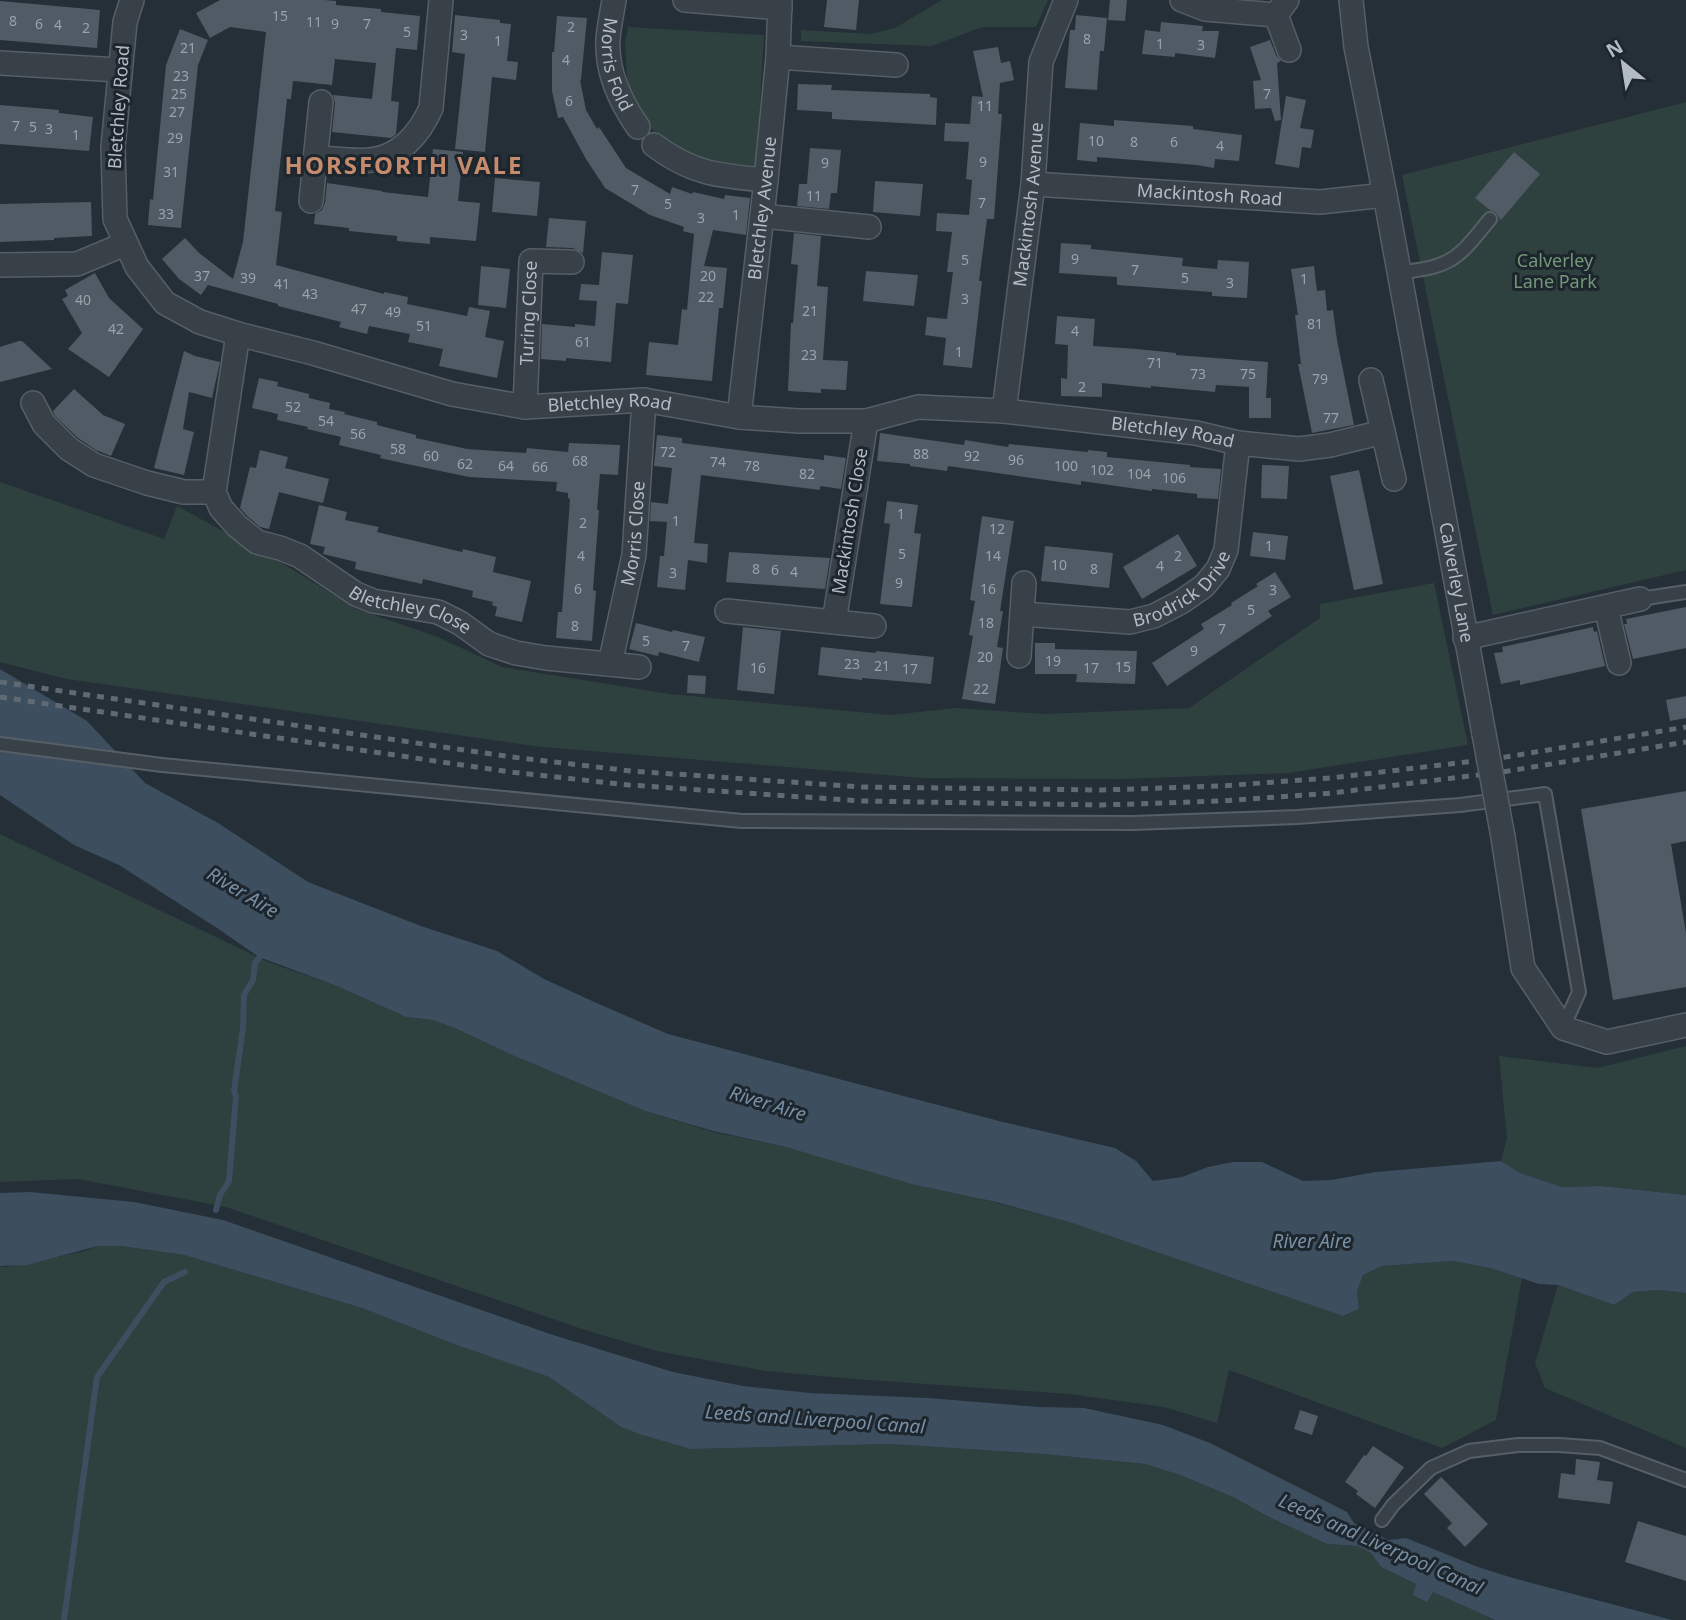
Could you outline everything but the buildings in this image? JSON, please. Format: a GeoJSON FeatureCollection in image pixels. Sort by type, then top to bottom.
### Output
{"type":"FeatureCollection","features":[{"type":"Feature","properties":{"kind":"street","name":"Bletchley Road"},"geometry":{"type":"LineString","coordinates":[[132,0],[125,22],[119,70],[113,159],[115,219],[137,267],[165,303],[200,322],[452,394],[525,407],[644,400],[739,417],[799,421],[866,421],[918,407],[1004,411],[1196,433],[1238,443],[1299,449],[1330,445],[1383,432]]}},
{"type":"Feature","properties":{"kind":"street"},"geometry":{"type":"LineString","coordinates":[[315,158],[372,160],[395,151],[414,136],[431,108],[441,0]]}},
{"type":"Feature","properties":{"kind":"street","name":"Morris Fold"},"geometry":{"type":"LineString","coordinates":[[614,0],[608,38],[611,67],[619,94],[638,127]]}},
{"type":"Feature","properties":{"kind":"street"},"geometry":{"type":"LineString","coordinates":[[685,0],[780,4]]}},
{"type":"Feature","properties":{"kind":"street","name":"Mackintosh Avenue"},"geometry":{"type":"LineString","coordinates":[[1004,411],[1033,184],[1041,62],[1066,0]]}},
{"type":"Feature","properties":{"kind":"street"},"geometry":{"type":"LineString","coordinates":[[1182,0],[1205,9],[1281,8],[1289,50]]}},
{"type":"Feature","properties":{"kind":"street","name":"Calverley Lane"},"geometry":{"type":"LineString","coordinates":[[1351,0],[1356,47],[1503,837],[1523,968],[1563,1028]]}},
{"type":"Feature","properties":{"kind":"street","name":"Bletchley Avenue"},"geometry":{"type":"LineString","coordinates":[[739,417],[766,180],[778,57],[780,4]]}},
{"type":"Feature","properties":{"kind":"street"},"geometry":{"type":"LineString","coordinates":[[778,57],[896,65]]}},
{"type":"Feature","properties":{"kind":"street"},"geometry":{"type":"LineString","coordinates":[[0,64],[119,70]]}},
{"type":"Feature","properties":{"kind":"street"},"geometry":{"type":"LineString","coordinates":[[311,201],[321,103]]}},
{"type":"Feature","properties":{"kind":"street"},"geometry":{"type":"LineString","coordinates":[[654,145],[677,161],[703,172],[766,180]]}},
{"type":"Feature","properties":{"kind":"street","name":"Mackintosh Road"},"geometry":{"type":"LineString","coordinates":[[1033,184],[1320,202],[1385,195]]}},
{"type":"Feature","properties":{"kind":"street"},"geometry":{"type":"LineString","coordinates":[[762,216],[869,228]]}},
{"type":"Feature","properties":{"kind":"street"},"geometry":{"type":"LineString","coordinates":[[0,265],[77,264],[125,244]]}},
{"type":"Feature","properties":{"kind":"street","name":"Turing Close"},"geometry":{"type":"LineString","coordinates":[[525,407],[531,261],[572,262]]}},
{"type":"Feature","properties":{"kind":"street"},"geometry":{"type":"LineString","coordinates":[[33,402],[44,424],[69,449],[94,465],[184,492],[214,492],[238,334]]}},
{"type":"Feature","properties":{"kind":"street"},"geometry":{"type":"LineString","coordinates":[[1371,380],[1394,479]]}},
{"type":"Feature","properties":{"kind":"street","name":"Morris Close"},"geometry":{"type":"LineString","coordinates":[[610,664],[635,555],[644,400]]}},
{"type":"Feature","properties":{"kind":"street","name":"Mackintosh Close"},"geometry":{"type":"LineString","coordinates":[[834,622],[866,421]]}},
{"type":"Feature","properties":{"kind":"street","name":"Brodrick Drive"},"geometry":{"type":"LineString","coordinates":[[1022,614],[1130,622],[1154,617],[1203,586],[1218,569],[1227,550],[1238,443]]}},
{"type":"Feature","properties":{"kind":"street","name":"Bletchley Close"},"geometry":{"type":"LineString","coordinates":[[214,492],[221,508],[237,526],[257,542],[300,556],[356,594],[373,601],[438,612],[460,622],[489,644],[516,653],[639,667]]}},
{"type":"Feature","properties":{"kind":"street"},"geometry":{"type":"LineString","coordinates":[[1019,656],[1024,583]]}},
{"type":"Feature","properties":{"kind":"street"},"geometry":{"type":"LineString","coordinates":[[1465,638],[1640,599]]}},
{"type":"Feature","properties":{"kind":"street"},"geometry":{"type":"LineString","coordinates":[[1606,607],[1619,663]]}},
{"type":"Feature","properties":{"kind":"street"},"geometry":{"type":"LineString","coordinates":[[727,611],[874,626]]}},
{"type":"Feature","properties":{"kind":"street"},"geometry":{"type":"LineString","coordinates":[[1563,1028],[1606,1042],[1686,1025]]}},
{"type":"Feature","properties":{"kind":"lane"},"geometry":{"type":"LineString","coordinates":[[1399,273],[1436,266],[1449,260],[1461,252],[1490,219]]}},
{"type":"Feature","properties":{"kind":"lane"},"geometry":{"type":"LineString","coordinates":[[1640,599],[1686,592]]}},
{"type":"Feature","properties":{"kind":"lane"},"geometry":{"type":"LineString","coordinates":[[0,744],[162,765],[742,821],[1133,823],[1297,817],[1460,805],[1545,794],[1579,992],[1563,1028]]}},
{"type":"Feature","properties":{"kind":"lane"},"geometry":{"type":"LineString","coordinates":[[1382,1520],[1432,1468],[1469,1451],[1518,1445],[1559,1444],[1600,1448],[1686,1480]]}},
{"type":"Feature","properties":{"kind":"green space"},"geometry":{"type":"Polygon","coordinates":[[[942,0],[1048,0],[1036,27],[982,27],[932,46],[801,41],[801,30],[871,34],[895,28],[942,0]]]}},
{"type":"Feature","properties":{"kind":"green space"},"geometry":{"type":"Polygon","coordinates":[[[628,27],[764,35],[756,171],[704,165],[660,138],[649,125],[632,95],[627,78],[625,44],[628,27]]]}},
{"type":"Feature","properties":{"kind":"green space","name":"Calverley Lane Park"},"geometry":{"type":"Polygon","coordinates":[[[1686,102],[1686,570],[1493,615],[1402,175],[1686,102]]]}},
{"type":"Feature","properties":{"kind":"green space"},"geometry":{"type":"Polygon","coordinates":[[[0,482],[164,539],[177,506],[292,569],[356,609],[438,637],[502,667],[670,694],[889,715],[957,708],[1045,714],[1189,708],[1320,618],[1320,604],[1434,583],[1468,745],[1288,773],[1122,779],[922,778],[542,747],[67,679],[0,662],[0,482]]]}},
{"type":"Feature","properties":{"kind":"green space"},"geometry":{"type":"Polygon","coordinates":[[[0,834],[268,962],[337,986],[406,1017],[433,1020],[457,1029],[645,1111],[713,1132],[786,1147],[1069,1222],[1343,1316],[1359,1309],[1357,1292],[1363,1275],[1382,1266],[1453,1261],[1522,1278],[1496,1420],[1442,1448],[1229,1370],[1217,1423],[1164,1407],[1069,1394],[765,1371],[657,1351],[588,1331],[226,1207],[78,1179],[0,1182],[0,834]]]}},
{"type":"Feature","properties":{"kind":"green space"},"geometry":{"type":"Polygon","coordinates":[[[1686,1046],[1686,1195],[1602,1186],[1562,1187],[1520,1173],[1501,1161],[1507,1138],[1499,1056],[1598,1068],[1686,1046]]]}},
{"type":"Feature","properties":{"kind":"green space"},"geometry":{"type":"Polygon","coordinates":[[[98,1246],[121,1246],[184,1255],[362,1308],[549,1377],[621,1427],[690,1449],[890,1444],[1145,1464],[1233,1497],[1327,1544],[1358,1546],[1371,1553],[1381,1567],[1416,1584],[1413,1596],[1433,1592],[1495,1620],[0,1620],[0,1266],[82,1252],[98,1246]]]}},
{"type":"Feature","properties":{"kind":"green space"},"geometry":{"type":"Polygon","coordinates":[[[1558,1285],[1614,1305],[1633,1292],[1660,1290],[1686,1293],[1686,1448],[1545,1388],[1535,1363],[1558,1285]]]}},
{"type":"Feature","properties":{"kind":"water","name":"River Aire"},"geometry":{"type":"Polygon","coordinates":[[[0,669],[87,721],[145,783],[218,823],[308,882],[421,926],[497,951],[544,979],[668,1034],[999,1121],[1115,1148],[1136,1161],[1153,1181],[1182,1177],[1208,1167],[1233,1162],[1262,1162],[1303,1181],[1501,1161],[1520,1173],[1562,1187],[1602,1186],[1686,1195],[1686,1293],[1660,1290],[1633,1292],[1614,1305],[1558,1285],[1539,1284],[1490,1268],[1453,1261],[1382,1266],[1363,1275],[1357,1292],[1359,1309],[1343,1316],[1069,1222],[996,1202],[912,1184],[786,1147],[713,1131],[645,1111],[457,1029],[433,1020],[406,1017],[337,986],[259,957],[119,865],[74,845],[0,795],[0,669]]]}},
{"type":"Feature","properties":{"kind":"water","name":"Leeds and Liverpool Canal"},"geometry":{"type":"Polygon","coordinates":[[[30,1192],[134,1202],[223,1220],[550,1334],[673,1372],[743,1386],[810,1393],[1084,1408],[1163,1425],[1210,1443],[1347,1512],[1354,1523],[1388,1540],[1406,1538],[1513,1578],[1672,1620],[1495,1620],[1433,1592],[1427,1602],[1413,1595],[1416,1584],[1381,1567],[1371,1553],[1358,1546],[1327,1544],[1233,1497],[1145,1464],[890,1444],[690,1449],[621,1427],[549,1377],[362,1308],[184,1255],[121,1246],[98,1246],[27,1265],[0,1266],[0,1193],[30,1192]]]}},
{"type":"Feature","properties":{"kind":"waterway"},"geometry":{"type":"LineString","coordinates":[[216,1210],[220,1195],[229,1181],[236,1096],[234,1091],[243,1028],[244,995],[253,980],[255,963],[263,953]]}},
{"type":"Feature","properties":{"kind":"waterway"},"geometry":{"type":"LineString","coordinates":[[64,1620],[97,1377],[164,1282],[185,1272]]}},
{"type":"Feature","properties":{"kind":"railway"},"geometry":{"type":"LineString","coordinates":[[0,682],[512,757],[631,771],[862,787],[1102,790],[1220,786],[1331,778],[1500,758],[1686,727]]}},
{"type":"Feature","properties":{"kind":"railway"},"geometry":{"type":"LineString","coordinates":[[0,697],[510,772],[629,785],[862,801],[1102,805],[1221,801],[1332,793],[1502,772],[1686,742]]}},
{"type":"Feature","properties":{"kind":"district","name":"HORSFORTH VALE"},"geometry":{"type":"Point","coordinates":[404,166]}}]}
